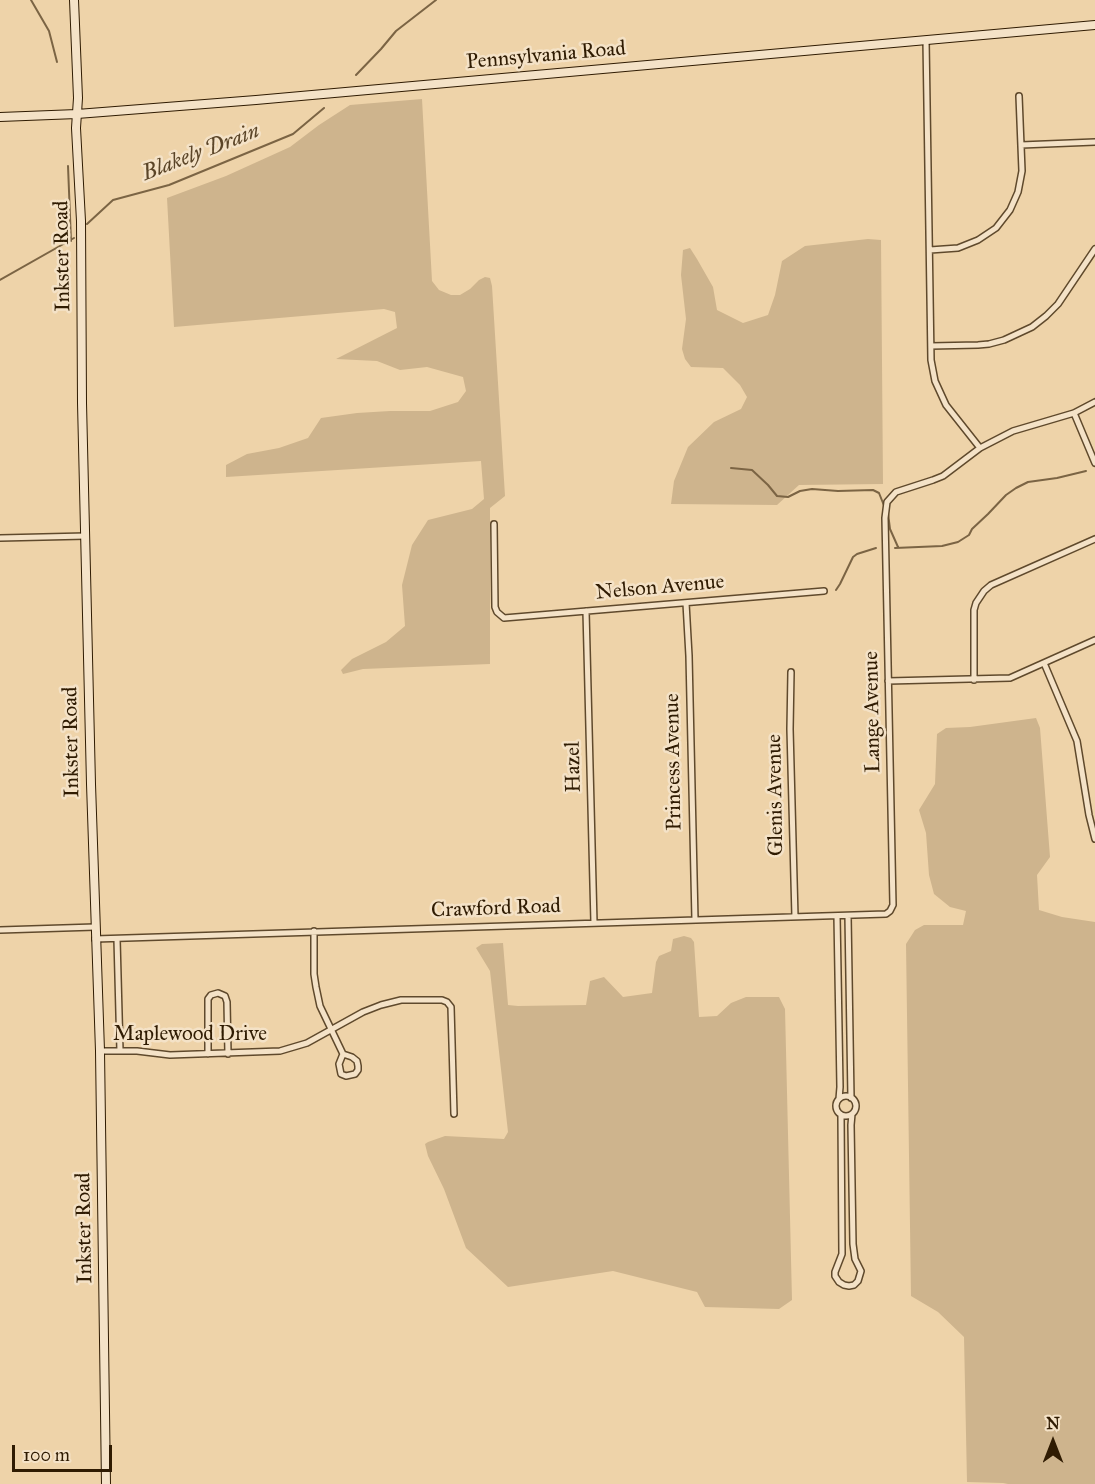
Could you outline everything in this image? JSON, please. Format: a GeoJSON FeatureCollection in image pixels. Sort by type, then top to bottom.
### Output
{"type":"FeatureCollection","features":[{"type":"Feature","properties":{"kind":"street","name":"Inkster Road"},"geometry":{"type":"LineString","coordinates":[[74,0],[78,98],[76,128],[81,221],[95,939],[100,1051],[106,1484]]}},
{"type":"Feature","properties":{"kind":"street","name":"Pennsylvania Road"},"geometry":{"type":"LineString","coordinates":[[0,117],[77,114],[256,100],[1095,25]]}},
{"type":"Feature","properties":{"kind":"street"},"geometry":{"type":"LineString","coordinates":[[926,40],[931,360],[935,381],[946,405],[980,448],[1013,431],[1074,412],[1095,402]]}},
{"type":"Feature","properties":{"kind":"street"},"geometry":{"type":"LineString","coordinates":[[930,250],[948,250],[967,245],[987,235],[1004,220],[1011,210],[1020,186],[1022,171],[1019,96]]}},
{"type":"Feature","properties":{"kind":"street"},"geometry":{"type":"LineString","coordinates":[[1021,145],[1095,142]]}},
{"type":"Feature","properties":{"kind":"street"},"geometry":{"type":"LineString","coordinates":[[931,346],[989,344],[1032,327],[1058,304],[1095,249]]}},
{"type":"Feature","properties":{"kind":"street"},"geometry":{"type":"LineString","coordinates":[[1074,412],[1095,463]]}},
{"type":"Feature","properties":{"kind":"street","name":"Lange Avenue"},"geometry":{"type":"LineString","coordinates":[[893,905],[885,518],[887,502],[896,492],[938,478],[980,448]]}},
{"type":"Feature","properties":{"kind":"street","name":"Nelson Avenue"},"geometry":{"type":"LineString","coordinates":[[495,524],[495,608],[504,618],[824,591]]}},
{"type":"Feature","properties":{"kind":"street"},"geometry":{"type":"LineString","coordinates":[[0,538],[86,536]]}},
{"type":"Feature","properties":{"kind":"street"},"geometry":{"type":"LineString","coordinates":[[974,680],[974,610],[984,591],[994,584],[1095,539]]}},
{"type":"Feature","properties":{"kind":"street","name":"Princess Avenue"},"geometry":{"type":"LineString","coordinates":[[686,603],[695,920]]}},
{"type":"Feature","properties":{"kind":"street","name":"Hazel"},"geometry":{"type":"LineString","coordinates":[[586,611],[594,923]]}},
{"type":"Feature","properties":{"kind":"street"},"geometry":{"type":"LineString","coordinates":[[888,681],[1010,678],[1095,640]]}},
{"type":"Feature","properties":{"kind":"street"},"geometry":{"type":"LineString","coordinates":[[1044,663],[1077,741],[1095,839]]}},
{"type":"Feature","properties":{"kind":"street","name":"Glenis Avenue"},"geometry":{"type":"LineString","coordinates":[[791,672],[790,729],[795,917]]}},
{"type":"Feature","properties":{"kind":"street","name":"Crawford Road"},"geometry":{"type":"LineString","coordinates":[[95,939],[848,916],[886,914],[893,905]]}},
{"type":"Feature","properties":{"kind":"street"},"geometry":{"type":"LineString","coordinates":[[837,916],[840,1087],[835,1106],[841,1116],[842,1254],[835,1268],[835,1276],[842,1284],[849,1286],[856,1284],[861,1274],[853,1244],[851,1125],[852,1114],[856,1107],[851,1098],[846,1096],[838,1099]]}},
{"type":"Feature","properties":{"kind":"street"},"geometry":{"type":"LineString","coordinates":[[848,916],[851,1098]]}},
{"type":"Feature","properties":{"kind":"street"},"geometry":{"type":"LineString","coordinates":[[0,930],[95,927]]}},
{"type":"Feature","properties":{"kind":"street"},"geometry":{"type":"LineString","coordinates":[[314,931],[314,974],[320,1006],[343,1054]]}},
{"type":"Feature","properties":{"kind":"street"},"geometry":{"type":"LineString","coordinates":[[117,939],[120,1051]]}},
{"type":"Feature","properties":{"kind":"street"},"geometry":{"type":"LineString","coordinates":[[208,1054],[208,999],[211,995],[218,993],[223,994],[227,999],[228,1054]]}},
{"type":"Feature","properties":{"kind":"street","name":"Maplewood Drive"},"geometry":{"type":"LineString","coordinates":[[100,1051],[137,1051],[170,1055],[272,1052],[307,1043],[363,1012],[389,1002],[437,999],[447,1002],[451,1007],[454,1114]]}},
{"type":"Feature","properties":{"kind":"street"},"geometry":{"type":"LineString","coordinates":[[838,1010],[850,1010]]}},
{"type":"Feature","properties":{"kind":"street"},"geometry":{"type":"LineString","coordinates":[[841,1116],[852,1114]]}},
{"type":"Feature","properties":{"kind":"street"},"geometry":{"type":"LineString","coordinates":[[841,1183],[852,1182]]}},
{"type":"Feature","properties":{"kind":"street"},"geometry":{"type":"LineString","coordinates":[[842,1244],[853,1244]]}},
{"type":"Feature","properties":{"kind":"shaded area"},"geometry":{"type":"Polygon","coordinates":[[[422,99],[432,281],[439,290],[451,295],[460,295],[485,277],[490,278],[492,286],[505,496],[490,508],[490,664],[363,669],[343,674],[341,670],[352,659],[386,642],[405,626],[402,585],[412,545],[428,520],[472,509],[484,499],[481,461],[226,477],[226,465],[247,454],[279,448],[308,438],[321,418],[357,413],[430,411],[458,402],[466,391],[463,377],[427,367],[400,370],[377,361],[336,359],[397,328],[395,312],[384,309],[174,327],[167,198],[226,176],[290,147],[350,105],[422,99]]]}},
{"type":"Feature","properties":{"kind":"shaded area"},"geometry":{"type":"Polygon","coordinates":[[[868,239],[881,240],[883,484],[799,485],[777,505],[671,504],[674,481],[688,447],[714,422],[741,409],[747,397],[740,385],[723,368],[691,367],[685,359],[682,349],[686,319],[681,275],[683,250],[690,248],[713,287],[717,310],[743,323],[768,315],[782,261],[805,246],[868,239]]]}},
{"type":"Feature","properties":{"kind":"shaded area"},"geometry":{"type":"Polygon","coordinates":[[[1036,718],[1040,728],[1050,857],[1037,875],[1039,910],[1062,917],[1095,922],[1095,1484],[967,1482],[964,1337],[938,1312],[911,1296],[906,944],[915,930],[924,925],[963,925],[966,911],[950,907],[934,894],[929,875],[926,833],[919,810],[935,784],[937,734],[946,728],[1036,718]]]}},
{"type":"Feature","properties":{"kind":"shaded area"},"geometry":{"type":"Polygon","coordinates":[[[684,936],[691,938],[694,942],[699,1017],[717,1016],[731,1003],[746,997],[779,997],[785,1009],[792,1300],[779,1309],[705,1307],[697,1292],[613,1271],[508,1287],[466,1248],[425,1144],[445,1136],[504,1139],[508,1132],[490,971],[476,948],[482,944],[503,943],[508,1005],[586,1005],[590,981],[604,977],[623,997],[652,993],[656,962],[659,956],[671,951],[673,939],[684,936]]]}},
{"type":"Feature","properties":{"kind":"waterway"},"geometry":{"type":"LineString","coordinates":[[31,0],[49,31],[57,62]]}},
{"type":"Feature","properties":{"kind":"waterway","name":"Blakely Drain"},"geometry":{"type":"LineString","coordinates":[[356,75],[396,31],[436,0]]}},
{"type":"Feature","properties":{"kind":"waterway","name":"Blakely Drain"},"geometry":{"type":"LineString","coordinates":[[87,224],[113,200],[169,185],[293,134],[324,108]]}},
{"type":"Feature","properties":{"kind":"waterway"},"geometry":{"type":"LineString","coordinates":[[68,166],[71,241]]}},
{"type":"Feature","properties":{"kind":"waterway","name":"Blakely Drain"},"geometry":{"type":"LineString","coordinates":[[0,280],[74,238]]}},
{"type":"Feature","properties":{"kind":"waterway"},"geometry":{"type":"LineString","coordinates":[[731,468],[752,470],[777,496],[788,497],[800,491],[812,489],[873,490],[879,493],[885,508]]}},
{"type":"Feature","properties":{"kind":"waterway"},"geometry":{"type":"LineString","coordinates":[[895,548],[942,546],[958,542],[969,535],[972,529],[1016,488],[1028,482],[1086,471]]}},
{"type":"Feature","properties":{"kind":"waterway"},"geometry":{"type":"LineString","coordinates":[[888,513],[890,529],[898,547]]}},
{"type":"Feature","properties":{"kind":"waterway"},"geometry":{"type":"LineString","coordinates":[[836,590],[853,557],[876,548]]}}]}
